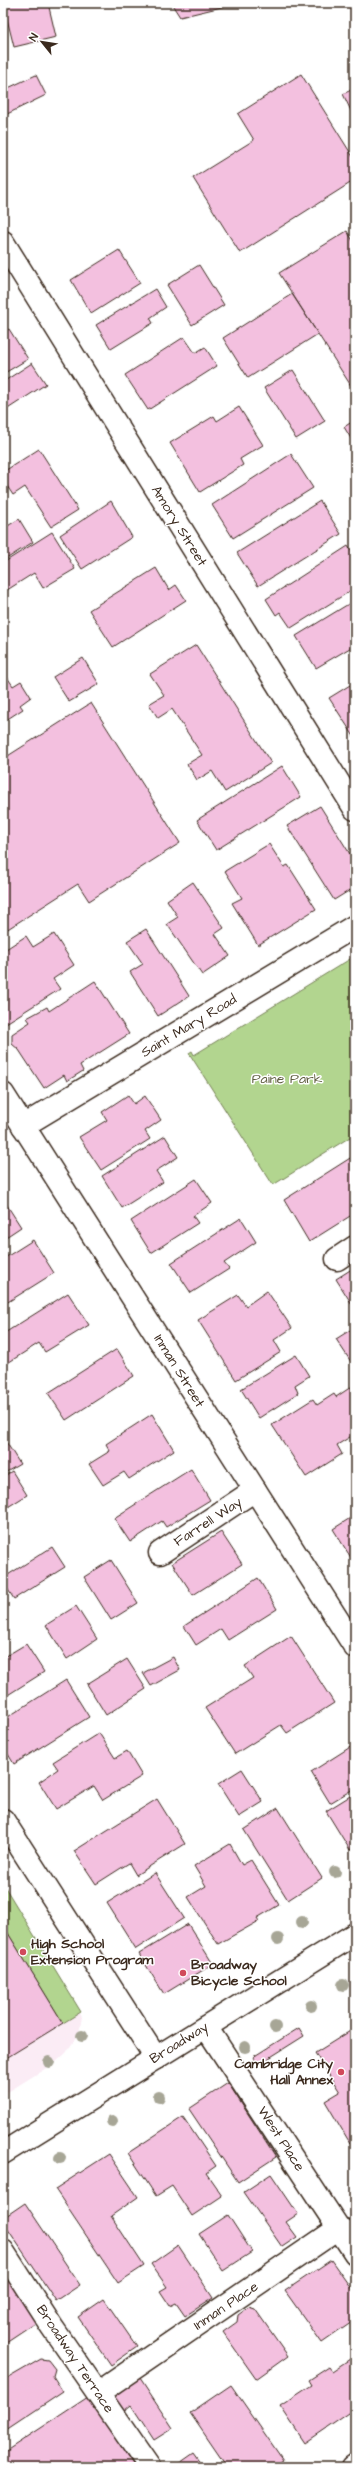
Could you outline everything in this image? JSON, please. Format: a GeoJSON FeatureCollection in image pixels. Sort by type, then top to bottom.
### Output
{"type":"FeatureCollection","features":[{"type":"Feature","properties":{"kind":"street","name":"Amory Street"},"geometry":{"type":"LineString","coordinates":[[3,242],[355,809]]}},
{"type":"Feature","properties":{"kind":"street","name":"Saint Mary Road"},"geometry":{"type":"LineString","coordinates":[[23,1126],[355,926]]}},
{"type":"Feature","properties":{"kind":"street","name":"Inman Street"},"geometry":{"type":"LineString","coordinates":[[3,1094],[355,1647]]}},
{"type":"Feature","properties":{"kind":"street"},"geometry":{"type":"LineString","coordinates":[[337,1259],[355,1247]]}},
{"type":"Feature","properties":{"kind":"street","name":"Farrell Way"},"geometry":{"type":"LineString","coordinates":[[160,1553],[255,1490]]}},
{"type":"Feature","properties":{"kind":"street"},"geometry":{"type":"LineString","coordinates":[[3,1820],[156,2058]]}},
{"type":"Feature","properties":{"kind":"street","name":"Broadway"},"geometry":{"type":"LineString","coordinates":[[3,2153],[355,1934]]}},
{"type":"Feature","properties":{"kind":"street","name":"West Place"},"geometry":{"type":"LineString","coordinates":[[206,2027],[347,2231],[355,2253]]}},
{"type":"Feature","properties":{"kind":"street","name":"Inman Place"},"geometry":{"type":"LineString","coordinates":[[98,2393],[347,2231]]}},
{"type":"Feature","properties":{"kind":"street","name":"Broadway Terrace"},"geometry":{"type":"LineString","coordinates":[[3,2251],[149,2467]]}},
{"type":"Feature","properties":{"kind":"shaded area","name":"High School Extension Program"},"geometry":{"type":"Polygon","coordinates":[[[3,1887],[82,2017],[79,2033],[66,2053],[56,2062],[3,2095],[3,1887]]]}},
{"type":"Feature","properties":{"kind":"green space","name":"Paine Park"},"geometry":{"type":"Polygon","coordinates":[[[355,956],[355,1134],[273,1185],[189,1053],[192,1051],[194,1055],[355,956]]]}},
{"type":"Feature","properties":{"kind":"green space"},"geometry":{"type":"Polygon","coordinates":[[[3,1884],[81,2012],[63,2023],[3,1925],[3,1884]]]}},
{"type":"Feature","properties":{"kind":"building"},"geometry":{"type":"Polygon","coordinates":[[[3,3],[48,3],[56,37],[14,47],[3,3]]]}},
{"type":"Feature","properties":{"kind":"building"},"geometry":{"type":"Polygon","coordinates":[[[171,3],[229,3],[230,5],[180,17],[171,3]]]}},
{"type":"Feature","properties":{"kind":"building"},"geometry":{"type":"Polygon","coordinates":[[[301,74],[355,160],[355,180],[240,253],[193,178],[254,140],[238,114],[301,74]]]}},
{"type":"Feature","properties":{"kind":"building"},"geometry":{"type":"Polygon","coordinates":[[[36,75],[46,95],[3,116],[3,84],[6,89],[36,75]]]}},
{"type":"Feature","properties":{"kind":"building"},"geometry":{"type":"Polygon","coordinates":[[[355,88],[355,114],[353,115],[343,94],[355,88]]]}},
{"type":"Feature","properties":{"kind":"building"},"geometry":{"type":"Polygon","coordinates":[[[347,231],[355,244],[355,392],[279,273],[347,231]]]}},
{"type":"Feature","properties":{"kind":"building"},"geometry":{"type":"Polygon","coordinates":[[[119,250],[140,283],[91,314],[71,280],[119,250]]]}},
{"type":"Feature","properties":{"kind":"building"},"geometry":{"type":"Polygon","coordinates":[[[199,265],[224,305],[192,325],[167,285],[199,265]]]}},
{"type":"Feature","properties":{"kind":"building"},"geometry":{"type":"Polygon","coordinates":[[[155,289],[166,307],[150,318],[153,323],[111,349],[96,325],[155,289]]]}},
{"type":"Feature","properties":{"kind":"building"},"geometry":{"type":"Polygon","coordinates":[[[292,294],[318,334],[248,378],[223,338],[292,294]]]}},
{"type":"Feature","properties":{"kind":"building"},"geometry":{"type":"Polygon","coordinates":[[[9,329],[28,359],[3,374],[3,332],[9,329]]]}},
{"type":"Feature","properties":{"kind":"building"},"geometry":{"type":"Polygon","coordinates":[[[184,337],[195,353],[205,347],[217,366],[148,410],[125,375],[184,337]]]}},
{"type":"Feature","properties":{"kind":"building"},"geometry":{"type":"Polygon","coordinates":[[[32,363],[46,384],[3,412],[3,382],[32,363]]]}},
{"type":"Feature","properties":{"kind":"building"},"geometry":{"type":"Polygon","coordinates":[[[293,370],[325,421],[296,439],[264,388],[293,370]]]}},
{"type":"Feature","properties":{"kind":"building"},"geometry":{"type":"Polygon","coordinates":[[[239,407],[263,445],[240,459],[243,465],[200,492],[170,443],[214,416],[217,421],[239,407]]]}},
{"type":"Feature","properties":{"kind":"building"},"geometry":{"type":"Polygon","coordinates":[[[355,420],[355,445],[344,427],[355,420]]]}},
{"type":"Feature","properties":{"kind":"building"},"geometry":{"type":"Polygon","coordinates":[[[39,449],[78,510],[51,527],[25,487],[13,495],[3,480],[3,472],[39,449]]]}},
{"type":"Feature","properties":{"kind":"building"},"geometry":{"type":"Polygon","coordinates":[[[291,454],[313,488],[233,538],[212,505],[291,454]]]}},
{"type":"Feature","properties":{"kind":"building"},"geometry":{"type":"Polygon","coordinates":[[[111,501],[132,537],[82,569],[60,535],[111,501]]]}},
{"type":"Feature","properties":{"kind":"building"},"geometry":{"type":"Polygon","coordinates":[[[320,501],[341,534],[258,586],[237,553],[320,501]]]}},
{"type":"Feature","properties":{"kind":"building"},"geometry":{"type":"Polygon","coordinates":[[[19,519],[33,542],[3,561],[3,521],[6,527],[19,519]]]}},
{"type":"Feature","properties":{"kind":"building"},"geometry":{"type":"Polygon","coordinates":[[[52,532],[75,569],[43,588],[34,573],[4,592],[3,563],[52,532]]]}},
{"type":"Feature","properties":{"kind":"building"},"geometry":{"type":"Polygon","coordinates":[[[348,546],[355,557],[355,588],[291,628],[280,612],[276,615],[266,599],[348,546]]]}},
{"type":"Feature","properties":{"kind":"building"},"geometry":{"type":"Polygon","coordinates":[[[156,568],[169,590],[176,585],[186,600],[113,647],[89,610],[156,568]]]}},
{"type":"Feature","properties":{"kind":"building"},"geometry":{"type":"Polygon","coordinates":[[[355,600],[355,645],[316,668],[296,636],[355,600]]]}},
{"type":"Feature","properties":{"kind":"building"},"geometry":{"type":"Polygon","coordinates":[[[196,645],[271,763],[225,792],[212,771],[197,780],[187,764],[202,755],[172,709],[158,718],[149,704],[164,695],[150,674],[196,645]]]}},
{"type":"Feature","properties":{"kind":"building"},"geometry":{"type":"Polygon","coordinates":[[[83,658],[99,684],[69,702],[53,677],[83,658]]]}},
{"type":"Feature","properties":{"kind":"building"},"geometry":{"type":"Polygon","coordinates":[[[3,671],[13,686],[21,681],[31,697],[20,705],[23,709],[3,722],[3,671]]]}},
{"type":"Feature","properties":{"kind":"building"},"geometry":{"type":"Polygon","coordinates":[[[355,682],[355,738],[329,698],[355,682]]]}},
{"type":"Feature","properties":{"kind":"building"},"geometry":{"type":"Polygon","coordinates":[[[91,703],[180,843],[89,901],[78,884],[3,932],[3,759],[91,703]]]}},
{"type":"Feature","properties":{"kind":"building"},"geometry":{"type":"Polygon","coordinates":[[[282,766],[301,797],[216,850],[197,820],[282,766]]]}},
{"type":"Feature","properties":{"kind":"building"},"geometry":{"type":"Polygon","coordinates":[[[320,806],[355,862],[355,887],[334,900],[287,826],[320,806]]]}},
{"type":"Feature","properties":{"kind":"building"},"geometry":{"type":"Polygon","coordinates":[[[269,844],[284,867],[288,865],[316,909],[258,945],[232,903],[242,898],[225,871],[269,844]]]}},
{"type":"Feature","properties":{"kind":"building"},"geometry":{"type":"Polygon","coordinates":[[[193,882],[224,928],[215,934],[230,956],[202,975],[167,924],[178,917],[167,900],[193,882]]]}},
{"type":"Feature","properties":{"kind":"building"},"geometry":{"type":"Polygon","coordinates":[[[146,929],[189,996],[158,1016],[130,972],[143,964],[127,941],[146,929]]]}},
{"type":"Feature","properties":{"kind":"building"},"geometry":{"type":"Polygon","coordinates":[[[54,934],[74,965],[53,979],[60,989],[3,1025],[3,951],[26,936],[33,947],[54,934]]]}},
{"type":"Feature","properties":{"kind":"building"},"geometry":{"type":"Polygon","coordinates":[[[95,981],[129,1034],[80,1065],[83,1071],[67,1081],[64,1075],[44,1088],[19,1050],[12,1044],[12,1034],[30,1022],[27,1018],[47,1007],[49,1011],[95,981]]]}},
{"type":"Feature","properties":{"kind":"building"},"geometry":{"type":"Polygon","coordinates":[[[128,1095],[134,1104],[145,1096],[161,1120],[145,1131],[150,1139],[101,1170],[79,1137],[107,1120],[102,1112],[128,1095]]]}},
{"type":"Feature","properties":{"kind":"building"},"geometry":{"type":"Polygon","coordinates":[[[165,1136],[178,1157],[156,1171],[163,1182],[122,1208],[102,1176],[165,1136]]]}},
{"type":"Feature","properties":{"kind":"building"},"geometry":{"type":"Polygon","coordinates":[[[355,1155],[355,1213],[309,1242],[284,1200],[355,1155]]]}},
{"type":"Feature","properties":{"kind":"building"},"geometry":{"type":"Polygon","coordinates":[[[196,1179],[212,1203],[193,1216],[198,1223],[151,1253],[131,1221],[196,1179]]]}},
{"type":"Feature","properties":{"kind":"building"},"geometry":{"type":"Polygon","coordinates":[[[3,1199],[21,1227],[3,1239],[3,1199]]]}},
{"type":"Feature","properties":{"kind":"building"},"geometry":{"type":"Polygon","coordinates":[[[241,1218],[256,1242],[224,1263],[229,1269],[191,1293],[171,1263],[241,1218]]]}},
{"type":"Feature","properties":{"kind":"building"},"geometry":{"type":"Polygon","coordinates":[[[33,1240],[54,1273],[3,1305],[3,1259],[33,1240]]]}},
{"type":"Feature","properties":{"kind":"building"},"geometry":{"type":"Polygon","coordinates":[[[355,1267],[355,1309],[336,1279],[355,1267]]]}},
{"type":"Feature","properties":{"kind":"building"},"geometry":{"type":"Polygon","coordinates":[[[267,1291],[292,1328],[274,1340],[281,1352],[236,1380],[198,1320],[238,1295],[246,1306],[267,1291]]]}},
{"type":"Feature","properties":{"kind":"building"},"geometry":{"type":"Polygon","coordinates":[[[68,1293],[89,1325],[45,1352],[39,1343],[3,1366],[3,1334],[68,1293]]]}},
{"type":"Feature","properties":{"kind":"building"},"geometry":{"type":"Polygon","coordinates":[[[355,1327],[355,1368],[336,1339],[355,1327]]]}},
{"type":"Feature","properties":{"kind":"building"},"geometry":{"type":"Polygon","coordinates":[[[117,1349],[134,1376],[66,1420],[48,1393],[117,1349]]]}},
{"type":"Feature","properties":{"kind":"building"},"geometry":{"type":"Polygon","coordinates":[[[296,1355],[309,1376],[295,1385],[298,1393],[259,1418],[241,1389],[296,1355]]]}},
{"type":"Feature","properties":{"kind":"building"},"geometry":{"type":"Polygon","coordinates":[[[3,1382],[10,1393],[3,1397],[3,1382]]]}},
{"type":"Feature","properties":{"kind":"building"},"geometry":{"type":"Polygon","coordinates":[[[354,1385],[355,1434],[337,1445],[342,1454],[306,1477],[272,1425],[313,1399],[317,1405],[334,1394],[336,1397],[354,1385]]]}},
{"type":"Feature","properties":{"kind":"building"},"geometry":{"type":"Polygon","coordinates":[[[152,1414],[174,1450],[129,1479],[124,1472],[103,1485],[89,1464],[110,1451],[106,1444],[152,1414]]]}},
{"type":"Feature","properties":{"kind":"building"},"geometry":{"type":"Polygon","coordinates":[[[3,1437],[20,1464],[3,1474],[3,1437]]]}},
{"type":"Feature","properties":{"kind":"building"},"geometry":{"type":"Polygon","coordinates":[[[191,1469],[210,1500],[166,1527],[162,1521],[130,1542],[114,1518],[191,1469]]]}},
{"type":"Feature","properties":{"kind":"building"},"geometry":{"type":"Polygon","coordinates":[[[12,1471],[27,1495],[3,1510],[3,1477],[12,1471]]]}},
{"type":"Feature","properties":{"kind":"building"},"geometry":{"type":"Polygon","coordinates":[[[355,1515],[355,1564],[333,1529],[355,1515]]]}},
{"type":"Feature","properties":{"kind":"building"},"geometry":{"type":"Polygon","coordinates":[[[221,1532],[242,1564],[193,1595],[172,1563],[221,1532]]]}},
{"type":"Feature","properties":{"kind":"building"},"geometry":{"type":"Polygon","coordinates":[[[52,1547],[65,1567],[14,1599],[3,1582],[3,1578],[52,1547]]]}},
{"type":"Feature","properties":{"kind":"building"},"geometry":{"type":"Polygon","coordinates":[[[111,1560],[138,1603],[111,1620],[84,1577],[111,1560]]]}},
{"type":"Feature","properties":{"kind":"building"},"geometry":{"type":"Polygon","coordinates":[[[258,1578],[277,1609],[228,1640],[221,1629],[196,1645],[184,1626],[258,1578]]]}},
{"type":"Feature","properties":{"kind":"building"},"geometry":{"type":"Polygon","coordinates":[[[76,1606],[97,1639],[67,1659],[46,1625],[76,1606]]]}},
{"type":"Feature","properties":{"kind":"building"},"geometry":{"type":"Polygon","coordinates":[[[291,1636],[334,1703],[287,1733],[281,1725],[235,1754],[205,1708],[253,1678],[245,1666],[291,1636]]]}},
{"type":"Feature","properties":{"kind":"building"},"geometry":{"type":"Polygon","coordinates":[[[26,1644],[44,1672],[3,1698],[3,1651],[6,1656],[26,1644]]]}},
{"type":"Feature","properties":{"kind":"building"},"geometry":{"type":"Polygon","coordinates":[[[173,1657],[180,1670],[151,1686],[143,1673],[173,1657]]]}},
{"type":"Feature","properties":{"kind":"building"},"geometry":{"type":"Polygon","coordinates":[[[127,1659],[146,1689],[106,1715],[87,1684],[127,1659]]]}},
{"type":"Feature","properties":{"kind":"building"},"geometry":{"type":"Polygon","coordinates":[[[66,1680],[89,1717],[14,1764],[3,1746],[3,1720],[66,1680]]]}},
{"type":"Feature","properties":{"kind":"building"},"geometry":{"type":"Polygon","coordinates":[[[99,1733],[115,1758],[127,1751],[142,1776],[103,1800],[94,1786],[56,1809],[39,1782],[58,1769],[53,1762],[99,1733]]]}},
{"type":"Feature","properties":{"kind":"building"},"geometry":{"type":"Polygon","coordinates":[[[352,1746],[355,1751],[355,1788],[330,1803],[311,1772],[352,1746]]]}},
{"type":"Feature","properties":{"kind":"building"},"geometry":{"type":"Polygon","coordinates":[[[242,1769],[263,1802],[239,1817],[218,1784],[242,1769]]]}},
{"type":"Feature","properties":{"kind":"building"},"geometry":{"type":"Polygon","coordinates":[[[355,1793],[355,1847],[350,1850],[326,1811],[355,1793]]]}},
{"type":"Feature","properties":{"kind":"building"},"geometry":{"type":"Polygon","coordinates":[[[157,1799],[185,1844],[136,1875],[129,1863],[96,1884],[74,1851],[157,1799]]]}},
{"type":"Feature","properties":{"kind":"building"},"geometry":{"type":"Polygon","coordinates":[[[278,1808],[322,1878],[288,1900],[244,1830],[278,1808]]]}},
{"type":"Feature","properties":{"kind":"building"},"geometry":{"type":"Polygon","coordinates":[[[230,1844],[242,1865],[251,1860],[279,1905],[257,1918],[259,1921],[218,1944],[188,1897],[206,1886],[194,1866],[230,1844]]]}},
{"type":"Feature","properties":{"kind":"building"},"geometry":{"type":"Polygon","coordinates":[[[155,1873],[184,1918],[136,1949],[107,1903],[155,1873]]]}},
{"type":"Feature","properties":{"kind":"building"},"geometry":{"type":"Polygon","coordinates":[[[188,1924],[213,1964],[164,1994],[139,1954],[188,1924]]]}},
{"type":"Feature","properties":{"kind":"building"},"geometry":{"type":"Polygon","coordinates":[[[3,1925],[63,2023],[3,2060],[3,1925]]]}},
{"type":"Feature","properties":{"kind":"building"},"geometry":{"type":"Polygon","coordinates":[[[299,2028],[304,2036],[258,2065],[253,2057],[299,2028]]]}},
{"type":"Feature","properties":{"kind":"building","name":"Cambridge City Hall Annex"},"geometry":{"type":"Polygon","coordinates":[[[355,2028],[355,2140],[350,2143],[325,2101],[340,2092],[315,2053],[355,2028]]]}},
{"type":"Feature","properties":{"kind":"building"},"geometry":{"type":"Polygon","coordinates":[[[228,2083],[276,2157],[238,2182],[189,2109],[228,2083]]]}},
{"type":"Feature","properties":{"kind":"building"},"geometry":{"type":"Polygon","coordinates":[[[183,2117],[216,2166],[206,2173],[222,2196],[192,2216],[172,2186],[156,2196],[128,2153],[183,2117]]]}},
{"type":"Feature","properties":{"kind":"building"},"geometry":{"type":"Polygon","coordinates":[[[109,2154],[138,2197],[111,2216],[144,2266],[118,2283],[55,2189],[109,2154]]]}},
{"type":"Feature","properties":{"kind":"building"},"geometry":{"type":"Polygon","coordinates":[[[271,2174],[298,2214],[286,2222],[297,2237],[282,2247],[244,2192],[271,2174]]]}},
{"type":"Feature","properties":{"kind":"building"},"geometry":{"type":"Polygon","coordinates":[[[25,2203],[80,2285],[56,2301],[3,2222],[3,2218],[25,2203]]]}},
{"type":"Feature","properties":{"kind":"building"},"geometry":{"type":"Polygon","coordinates":[[[228,2215],[252,2252],[223,2271],[199,2234],[228,2215]]]}},
{"type":"Feature","properties":{"kind":"building"},"geometry":{"type":"Polygon","coordinates":[[[178,2245],[213,2298],[185,2316],[176,2303],[170,2306],[160,2291],[167,2287],[151,2264],[178,2245]]]}},
{"type":"Feature","properties":{"kind":"building"},"geometry":{"type":"Polygon","coordinates":[[[331,2260],[355,2294],[355,2320],[322,2343],[285,2291],[331,2260]]]}},
{"type":"Feature","properties":{"kind":"building"},"geometry":{"type":"Polygon","coordinates":[[[3,2266],[39,2321],[3,2345],[3,2266]]]}},
{"type":"Feature","properties":{"kind":"building"},"geometry":{"type":"Polygon","coordinates":[[[104,2299],[137,2347],[111,2365],[78,2317],[104,2299]]]}},
{"type":"Feature","properties":{"kind":"building"},"geometry":{"type":"Polygon","coordinates":[[[249,2307],[255,2309],[288,2356],[256,2379],[223,2332],[237,2322],[238,2315],[249,2307]]]}},
{"type":"Feature","properties":{"kind":"building"},"geometry":{"type":"Polygon","coordinates":[[[41,2359],[48,2360],[55,2369],[53,2376],[63,2392],[3,2432],[3,2381],[41,2359]]]}},
{"type":"Feature","properties":{"kind":"building"},"geometry":{"type":"Polygon","coordinates":[[[350,2359],[355,2364],[355,2409],[305,2443],[280,2406],[312,2385],[309,2380],[329,2367],[332,2371],[350,2359]]]}},
{"type":"Feature","properties":{"kind":"building"},"geometry":{"type":"Polygon","coordinates":[[[140,2378],[173,2428],[154,2440],[131,2405],[124,2411],[113,2395],[140,2378]]]}},
{"type":"Feature","properties":{"kind":"building"},"geometry":{"type":"Polygon","coordinates":[[[231,2385],[283,2460],[273,2467],[227,2467],[190,2413],[231,2385]]]}},
{"type":"Feature","properties":{"kind":"building"},"geometry":{"type":"Polygon","coordinates":[[[88,2397],[134,2467],[3,2467],[3,2453],[88,2397]]]}},
{"type":"Feature","properties":{"kind":"building"},"geometry":{"type":"Polygon","coordinates":[[[194,2453],[204,2467],[174,2467],[194,2453]]]}},
{"type":"Feature","properties":{"kind":"place","name":"High School Extension Program"},"geometry":{"type":"Point","coordinates":[23,1952]}},
{"type":"Feature","properties":{"kind":"place","name":"Broadway Bicycle School"},"geometry":{"type":"Point","coordinates":[183,1973]}},
{"type":"Feature","properties":{"kind":"place","name":"Cambridge City Hall Annex"},"geometry":{"type":"Point","coordinates":[341,2072]}}]}
